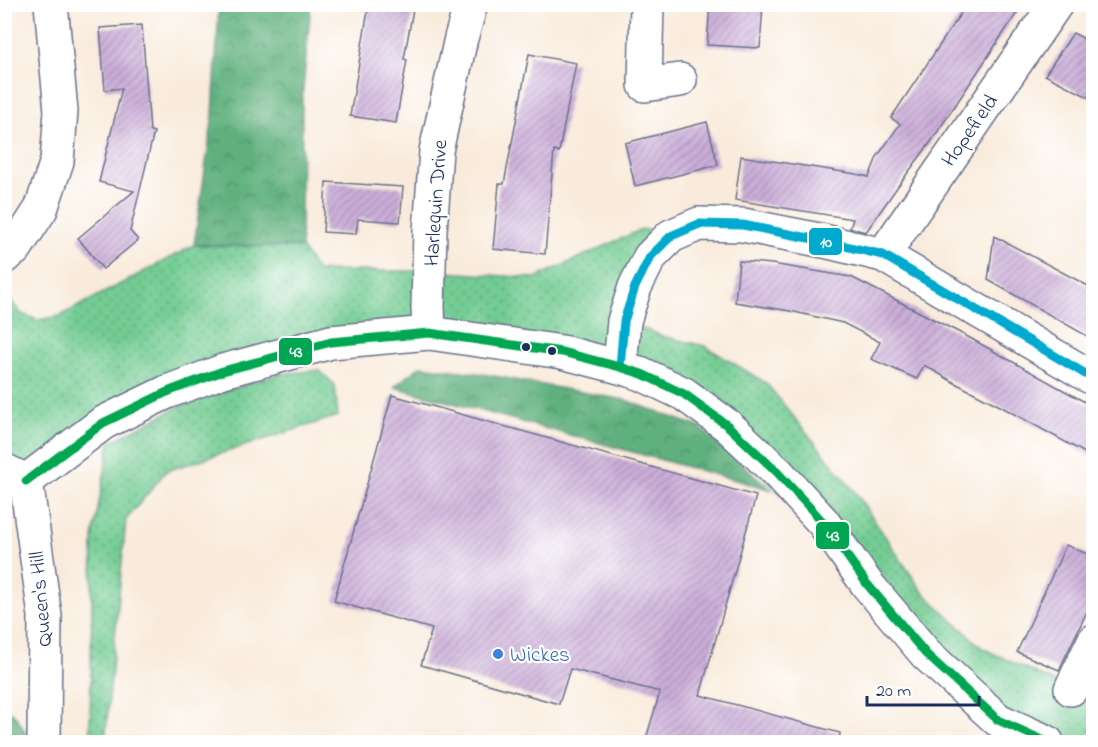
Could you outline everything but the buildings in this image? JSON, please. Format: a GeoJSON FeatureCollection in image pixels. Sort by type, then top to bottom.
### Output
{"type":"FeatureCollection","features":[{"type":"Feature","properties":{"kind":"street"},"geometry":{"type":"LineString","coordinates":[[4,257],[15,249],[41,209],[57,161],[61,111],[51,4]]}},
{"type":"Feature","properties":{"kind":"street","name":"Harlequin Drive"},"geometry":{"type":"LineString","coordinates":[[429,333],[430,231],[436,151],[461,38],[471,4]]}},
{"type":"Feature","properties":{"kind":"street"},"geometry":{"type":"LineString","coordinates":[[647,4],[645,85],[680,81]]}},
{"type":"Feature","properties":{"kind":"street","name":"Hopefield"},"geometry":{"type":"LineString","coordinates":[[883,255],[1056,4]]}},
{"type":"Feature","properties":{"kind":"street"},"geometry":{"type":"LineString","coordinates":[[620,367],[624,321],[635,287],[650,258],[671,236],[699,224],[743,225],[883,255],[1094,379]]}},
{"type":"Feature","properties":{"kind":"street"},"geometry":{"type":"LineString","coordinates":[[15,475],[103,423],[166,392],[223,371],[331,342],[429,333],[562,352],[620,367],[642,374],[684,394],[728,426],[777,472],[823,522],[867,584],[926,654],[998,720],[1047,742]]}},
{"type":"Feature","properties":{"kind":"street","name":"Queen's Hill"},"geometry":{"type":"LineString","coordinates":[[15,475],[45,616],[44,742]]}},
{"type":"Feature","properties":{"kind":"street"},"geometry":{"type":"LineString","coordinates":[[1071,689],[1094,640]]}},
{"type":"Feature","properties":{"kind":"green space"},"geometry":{"type":"Polygon","coordinates":[[[219,5],[311,5],[302,100],[301,247],[194,245],[213,115],[219,5]]]}},
{"type":"Feature","properties":{"kind":"green space"},"geometry":{"type":"Polygon","coordinates":[[[642,229],[671,236],[624,321],[662,336],[705,346],[766,383],[853,489],[922,591],[982,648],[1093,700],[1093,742],[1047,742],[998,720],[684,394],[429,333],[223,371],[26,481],[5,470],[4,293],[22,314],[38,320],[60,316],[194,245],[301,247],[317,271],[429,271],[535,278],[642,229]]]}},
{"type":"Feature","properties":{"kind":"green space"},"geometry":{"type":"Polygon","coordinates":[[[420,366],[477,373],[625,400],[699,427],[772,490],[394,387],[420,366]]]}},
{"type":"Feature","properties":{"kind":"green space"},"geometry":{"type":"Polygon","coordinates":[[[319,370],[335,385],[338,416],[166,471],[126,520],[105,742],[91,742],[93,537],[110,442],[184,404],[279,374],[319,370]]]}},
{"type":"Feature","properties":{"kind":"green space"},"geometry":{"type":"Polygon","coordinates":[[[4,711],[12,712],[24,730],[27,742],[5,742],[4,711]]]}},
{"type":"Feature","properties":{"kind":"transit line","name":"10"},"geometry":{"type":"LineString","coordinates":[[620,367],[624,321],[635,287],[650,257],[671,236],[699,224],[743,225],[883,255],[1094,379]]}},
{"type":"Feature","properties":{"kind":"transit line","name":"43"},"geometry":{"type":"LineString","coordinates":[[26,481],[103,423],[167,392],[223,371],[331,342],[429,333],[562,352],[642,374],[684,394],[728,426],[777,472],[823,522],[867,584],[926,654],[998,720],[1047,742]]}},
{"type":"Feature","properties":{"kind":"place","name":"Wickes"},"geometry":{"type":"Point","coordinates":[498,654]}}]}
